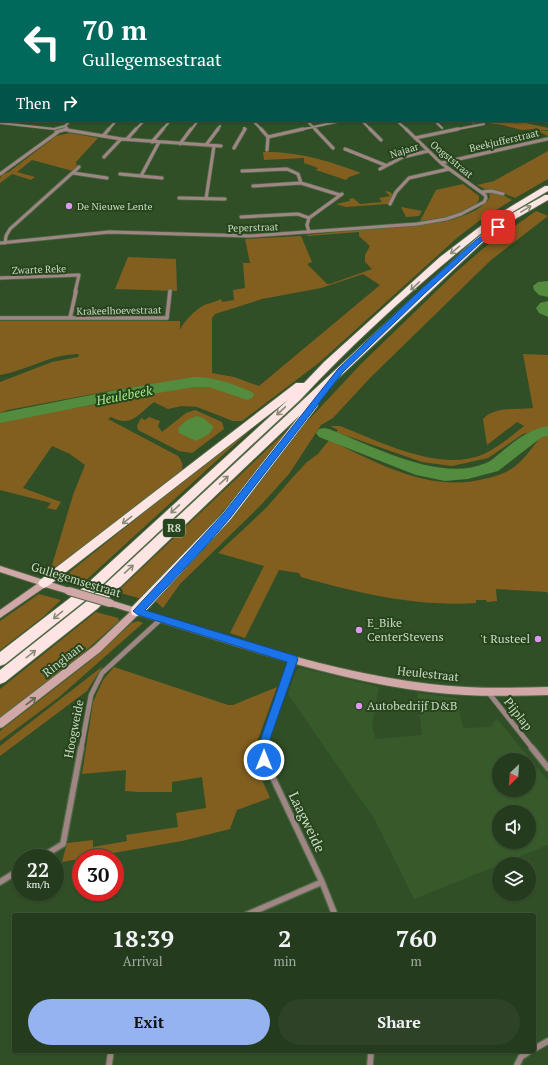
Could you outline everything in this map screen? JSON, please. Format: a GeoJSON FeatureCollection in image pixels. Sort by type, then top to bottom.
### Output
{"type":"FeatureCollection","features":[{"type":"Feature","properties":{"kind":"highway"},"geometry":{"type":"LineString","coordinates":[[532,195],[539,188],[548,183]]}},
{"type":"Feature","properties":{"kind":"highway","name":"R8"},"geometry":{"type":"LineString","coordinates":[[44,583],[328,364],[467,239],[532,195],[548,188]]}},
{"type":"Feature","properties":{"kind":"highway","name":"R8"},"geometry":{"type":"LineString","coordinates":[[0,678],[92,605],[479,241],[507,220],[548,197]]}},
{"type":"Feature","properties":{"kind":"highway","name":"R8"},"geometry":{"type":"LineString","coordinates":[[0,660],[82,595],[296,398],[328,364]]}},
{"type":"Feature","properties":{"kind":"highway","name":"R8"},"geometry":{"type":"LineString","coordinates":[[138,611],[227,516],[341,370]]}},
{"type":"Feature","properties":{"kind":"street"},"geometry":{"type":"LineString","coordinates":[[0,123],[54,128],[64,126],[69,122]]}},
{"type":"Feature","properties":{"kind":"street"},"geometry":{"type":"LineString","coordinates":[[103,136],[115,122]]}},
{"type":"Feature","properties":{"kind":"street"},"geometry":{"type":"LineString","coordinates":[[127,139],[143,122]]}},
{"type":"Feature","properties":{"kind":"street"},"geometry":{"type":"LineString","coordinates":[[152,142],[169,122]]}},
{"type":"Feature","properties":{"kind":"street"},"geometry":{"type":"LineString","coordinates":[[180,144],[197,122]]}},
{"type":"Feature","properties":{"kind":"street"},"geometry":{"type":"LineString","coordinates":[[254,122],[268,137],[267,150]]}},
{"type":"Feature","properties":{"kind":"street"},"geometry":{"type":"LineString","coordinates":[[308,122],[333,148]]}},
{"type":"Feature","properties":{"kind":"street"},"geometry":{"type":"LineString","coordinates":[[268,137],[337,122]]}},
{"type":"Feature","properties":{"kind":"street"},"geometry":{"type":"LineString","coordinates":[[363,122],[381,140]]}},
{"type":"Feature","properties":{"kind":"street","name":"Oogststraat"},"geometry":{"type":"LineString","coordinates":[[397,122],[441,163],[480,192],[490,191],[504,194]]}},
{"type":"Feature","properties":{"kind":"street"},"geometry":{"type":"LineString","coordinates":[[436,122],[442,128]]}},
{"type":"Feature","properties":{"kind":"street"},"geometry":{"type":"LineString","coordinates":[[415,138],[484,124]]}},
{"type":"Feature","properties":{"kind":"street"},"geometry":{"type":"LineString","coordinates":[[64,126],[67,130]]}},
{"type":"Feature","properties":{"kind":"street"},"geometry":{"type":"LineString","coordinates":[[206,145],[220,126]]}},
{"type":"Feature","properties":{"kind":"street"},"geometry":{"type":"LineString","coordinates":[[54,128],[54,130],[58,132]]}},
{"type":"Feature","properties":{"kind":"street"},"geometry":{"type":"LineString","coordinates":[[234,148],[245,130],[244,128]]}},
{"type":"Feature","properties":{"kind":"street"},"geometry":{"type":"LineString","coordinates":[[0,174],[58,132],[67,130],[121,139],[221,146]]}},
{"type":"Feature","properties":{"kind":"street","name":"Beekjufferstraat"},"geometry":{"type":"LineString","coordinates":[[441,163],[547,138]]}},
{"type":"Feature","properties":{"kind":"street"},"geometry":{"type":"LineString","coordinates":[[104,157],[121,139]]}},
{"type":"Feature","properties":{"kind":"street"},"geometry":{"type":"LineString","coordinates":[[141,176],[159,142]]}},
{"type":"Feature","properties":{"kind":"street"},"geometry":{"type":"LineString","coordinates":[[206,199],[214,146]]}},
{"type":"Feature","properties":{"kind":"street","name":"Najaar"},"geometry":{"type":"LineString","coordinates":[[345,150],[385,165]]}},
{"type":"Feature","properties":{"kind":"street","name":"Najaar"},"geometry":{"type":"LineString","coordinates":[[380,169],[385,165],[403,157],[428,151]]}},
{"type":"Feature","properties":{"kind":"street"},"geometry":{"type":"LineString","coordinates":[[5,243],[6,236],[10,229],[79,167]]}},
{"type":"Feature","properties":{"kind":"street"},"geometry":{"type":"LineString","coordinates":[[242,171],[287,169],[298,174],[301,183]]}},
{"type":"Feature","properties":{"kind":"street"},"geometry":{"type":"LineString","coordinates":[[390,204],[396,195],[396,192],[409,178],[449,169]]}},
{"type":"Feature","properties":{"kind":"street"},"geometry":{"type":"LineString","coordinates":[[73,173],[107,178]]}},
{"type":"Feature","properties":{"kind":"street"},"geometry":{"type":"LineString","coordinates":[[120,174],[162,178]]}},
{"type":"Feature","properties":{"kind":"street"},"geometry":{"type":"LineString","coordinates":[[253,186],[301,183],[341,194],[321,211],[309,218],[307,225],[309,232]]}},
{"type":"Feature","properties":{"kind":"street","name":"Peperstraat"},"geometry":{"type":"LineString","coordinates":[[0,243],[109,232],[222,237],[417,224],[446,219],[461,214],[484,202],[486,198],[480,192]]}},
{"type":"Feature","properties":{"kind":"street"},"geometry":{"type":"LineString","coordinates":[[179,198],[225,199]]}},
{"type":"Feature","properties":{"kind":"street"},"geometry":{"type":"LineString","coordinates":[[242,217],[298,214],[309,218]]}},
{"type":"Feature","properties":{"kind":"street","name":"Zwarte Reke"},"geometry":{"type":"LineString","coordinates":[[0,278],[79,275]]}},
{"type":"Feature","properties":{"kind":"street","name":"Krakeelhoevestraat"},"geometry":{"type":"LineString","coordinates":[[70,318],[79,275]]}},
{"type":"Feature","properties":{"kind":"street","name":"Krakeelhoevestraat"},"geometry":{"type":"LineString","coordinates":[[0,318],[167,318],[170,291]]}},
{"type":"Feature","properties":{"kind":"street","name":"Gullegemsestraat"},"geometry":{"type":"LineString","coordinates":[[0,568],[69,591],[307,663]]}},
{"type":"Feature","properties":{"kind":"street"},"geometry":{"type":"LineString","coordinates":[[0,615],[44,583]]}},
{"type":"Feature","properties":{"kind":"street","name":"Ringlaan"},"geometry":{"type":"LineString","coordinates":[[0,724],[97,649],[138,611]]}},
{"type":"Feature","properties":{"kind":"street","name":"Hoogweide"},"geometry":{"type":"LineString","coordinates":[[55,849],[63,844],[91,695],[102,673],[161,618]]}},
{"type":"Feature","properties":{"kind":"street","name":"Laagweide"},"geometry":{"type":"LineString","coordinates":[[293,659],[262,750],[264,760],[322,882],[334,913]]}},
{"type":"Feature","properties":{"kind":"street","name":"Heulestraat"},"geometry":{"type":"LineString","coordinates":[[307,663],[337,672],[416,687],[488,691],[548,691]]}},
{"type":"Feature","properties":{"kind":"street","name":"Pijplap"},"geometry":{"type":"LineString","coordinates":[[488,691],[548,768]]}},
{"type":"Feature","properties":{"kind":"street"},"geometry":{"type":"LineString","coordinates":[[0,882],[12,875]]}},
{"type":"Feature","properties":{"kind":"street"},"geometry":{"type":"LineString","coordinates":[[251,913],[322,882]]}},
{"type":"Feature","properties":{"kind":"street"},"geometry":{"type":"LineString","coordinates":[[536,1048],[548,1041]]}},
{"type":"Feature","properties":{"kind":"street"},"geometry":{"type":"LineString","coordinates":[[110,1065],[111,1053]]}},
{"type":"Feature","properties":{"kind":"street"},"geometry":{"type":"LineString","coordinates":[[370,1065],[371,1053]]}},
{"type":"Feature","properties":{"kind":"street"},"geometry":{"type":"LineString","coordinates":[[518,1065],[521,1057],[527,1053]]}},
{"type":"Feature","properties":{"kind":"shaded area"},"geometry":{"type":"Polygon","coordinates":[[[481,122],[509,122],[526,126],[512,122],[521,122],[548,128],[548,130],[539,130],[548,131],[548,136],[534,129],[522,130],[481,122]]]}},
{"type":"Feature","properties":{"kind":"shaded area"},"geometry":{"type":"Polygon","coordinates":[[[70,133],[98,138],[76,162],[77,166],[73,171],[32,160],[17,172],[35,177],[31,180],[12,174],[0,183],[3,174],[9,172],[56,136],[70,133]]]}},
{"type":"Feature","properties":{"kind":"shaded area"},"geometry":{"type":"Polygon","coordinates":[[[548,151],[548,179],[515,198],[496,190],[485,189],[477,185],[494,181],[548,151]]]}},
{"type":"Feature","properties":{"kind":"shaded area"},"geometry":{"type":"Polygon","coordinates":[[[263,152],[301,155],[336,164],[361,173],[349,177],[346,180],[316,170],[318,168],[304,163],[304,158],[264,160],[263,152]]]}},
{"type":"Feature","properties":{"kind":"shaded area"},"geometry":{"type":"Polygon","coordinates":[[[463,184],[479,196],[479,200],[474,206],[452,216],[420,221],[436,190],[463,184]]]}},
{"type":"Feature","properties":{"kind":"shaded area"},"geometry":{"type":"Polygon","coordinates":[[[385,191],[390,192],[393,195],[388,204],[346,207],[336,204],[350,201],[349,199],[353,198],[360,204],[382,202],[379,198],[390,196],[385,191]]]}},
{"type":"Feature","properties":{"kind":"shaded area"},"geometry":{"type":"Polygon","coordinates":[[[489,192],[501,194],[512,200],[479,221],[458,237],[320,362],[242,421],[233,421],[197,407],[182,406],[168,409],[154,402],[139,415],[130,420],[124,421],[111,417],[108,419],[178,456],[182,464],[181,471],[52,573],[50,572],[73,495],[85,465],[70,454],[52,446],[23,488],[61,502],[56,510],[47,508],[51,503],[0,490],[0,421],[92,405],[189,385],[211,387],[246,398],[250,393],[211,380],[186,380],[114,390],[8,410],[0,413],[0,382],[52,362],[78,357],[79,354],[49,359],[20,370],[0,375],[0,321],[180,321],[180,330],[187,319],[200,307],[221,299],[222,302],[234,300],[233,290],[245,288],[243,263],[250,263],[245,239],[301,236],[312,262],[307,264],[327,284],[330,284],[372,269],[365,262],[365,255],[370,246],[359,236],[359,232],[307,235],[447,221],[477,210],[490,197],[489,192]],[[363,274],[321,288],[262,299],[215,314],[212,318],[212,373],[234,377],[259,386],[380,285],[363,274]]]}},
{"type":"Feature","properties":{"kind":"shaded area"},"geometry":{"type":"Polygon","coordinates":[[[401,207],[422,211],[419,216],[406,217],[401,207]]]}},
{"type":"Feature","properties":{"kind":"shaded area"},"geometry":{"type":"Polygon","coordinates":[[[536,211],[548,216],[491,260],[370,378],[333,418],[321,425],[289,474],[260,506],[180,584],[163,608],[155,601],[228,521],[301,428],[361,364],[456,272],[485,247],[536,211]]]}},
{"type":"Feature","properties":{"kind":"shaded area"},"geometry":{"type":"Polygon","coordinates":[[[128,257],[176,259],[177,291],[115,289],[128,257]]]}},
{"type":"Feature","properties":{"kind":"shaded area"},"geometry":{"type":"Polygon","coordinates":[[[548,281],[548,297],[539,295],[534,290],[533,286],[538,282],[548,281]]]}},
{"type":"Feature","properties":{"kind":"shaded area"},"geometry":{"type":"Polygon","coordinates":[[[548,301],[548,317],[539,313],[536,308],[540,303],[548,301]]]}},
{"type":"Feature","properties":{"kind":"shaded area"},"geometry":{"type":"Polygon","coordinates":[[[523,354],[548,355],[548,429],[523,434],[488,458],[452,466],[422,462],[336,432],[338,430],[330,426],[340,426],[392,447],[430,458],[449,460],[467,459],[484,454],[500,445],[524,426],[517,422],[487,445],[483,419],[493,412],[500,410],[533,408],[523,354]]]}},
{"type":"Feature","properties":{"kind":"shaded area"},"geometry":{"type":"Polygon","coordinates":[[[195,410],[222,422],[224,429],[192,453],[179,451],[138,430],[137,426],[141,418],[145,420],[149,417],[160,421],[158,426],[162,432],[186,413],[195,410]]]}},
{"type":"Feature","properties":{"kind":"shaded area"},"geometry":{"type":"Polygon","coordinates":[[[271,411],[83,583],[69,577],[68,575],[71,571],[271,411]]]}},
{"type":"Feature","properties":{"kind":"shaded area"},"geometry":{"type":"Polygon","coordinates":[[[197,416],[203,418],[214,427],[209,434],[196,441],[179,433],[178,428],[187,420],[197,416]]]}},
{"type":"Feature","properties":{"kind":"shaded area"},"geometry":{"type":"Polygon","coordinates":[[[297,421],[241,490],[163,578],[142,599],[117,592],[297,421]]]}},
{"type":"Feature","properties":{"kind":"shaded area"},"geometry":{"type":"Polygon","coordinates":[[[548,433],[548,594],[547,592],[496,589],[497,601],[487,602],[486,600],[476,600],[476,603],[454,604],[432,603],[388,598],[301,577],[299,573],[279,570],[245,638],[230,633],[264,566],[218,553],[266,508],[307,462],[318,454],[329,440],[366,458],[404,473],[424,479],[443,482],[464,482],[484,479],[503,473],[512,468],[523,459],[543,434],[548,433]]]}},
{"type":"Feature","properties":{"kind":"shaded area"},"geometry":{"type":"Polygon","coordinates":[[[39,594],[61,600],[43,617],[0,650],[0,621],[39,594]]]}},
{"type":"Feature","properties":{"kind":"shaded area"},"geometry":{"type":"Polygon","coordinates":[[[96,612],[118,618],[119,621],[82,654],[0,718],[0,689],[96,612]]]}},
{"type":"Feature","properties":{"kind":"shaded area"},"geometry":{"type":"Polygon","coordinates":[[[138,621],[143,623],[58,698],[0,741],[0,731],[89,662],[132,623],[138,621]]]}},
{"type":"Feature","properties":{"kind":"shaded area"},"geometry":{"type":"Polygon","coordinates":[[[103,666],[87,691],[0,756],[0,746],[103,666]]]}},
{"type":"Feature","properties":{"kind":"shaded area"},"geometry":{"type":"Polygon","coordinates":[[[114,667],[228,705],[233,705],[277,687],[253,753],[256,766],[270,798],[237,810],[230,829],[182,841],[124,851],[124,849],[72,849],[72,860],[64,862],[67,843],[93,840],[93,847],[127,841],[126,835],[178,827],[176,813],[206,808],[202,777],[172,782],[172,792],[139,792],[125,791],[126,770],[82,774],[93,702],[103,680],[114,667]]]}},
{"type":"Feature","properties":{"kind":"shaded area"},"geometry":{"type":"Polygon","coordinates":[[[300,668],[379,687],[372,725],[375,739],[422,735],[417,693],[457,698],[463,728],[490,727],[497,719],[525,753],[492,753],[492,797],[536,797],[536,766],[548,781],[548,845],[518,857],[492,857],[492,868],[414,899],[375,820],[288,694],[296,671],[300,668]]]}},
{"type":"Feature","properties":{"kind":"waterway","name":"Heulebeek"},"geometry":{"type":"LineString","coordinates":[[0,418],[116,395],[194,382],[209,382],[247,395]]}},
{"type":"Feature","properties":{"kind":"waterway","name":"Heulebeek"},"geometry":{"type":"LineString","coordinates":[[324,433],[422,471],[445,475],[468,473],[492,467],[537,433],[548,431]]}},
{"type":"Feature","properties":{"kind":"place","name":"De Nieuwe Lente"},"geometry":{"type":"Point","coordinates":[69,206]}},
{"type":"Feature","properties":{"kind":"place","name":"E_Bike CenterStevens"},"geometry":{"type":"Point","coordinates":[359,630]}},
{"type":"Feature","properties":{"kind":"place","name":"'t Rusteel"},"geometry":{"type":"Point","coordinates":[538,639]}},
{"type":"Feature","properties":{"kind":"place","name":"Autobedrijf D&B"},"geometry":{"type":"Point","coordinates":[359,706]}},
{"type":"Feature","properties":{"kind":"route"},"geometry":{"type":"LineString","coordinates":[[264,760],[262,750],[266,736],[293,659],[138,611],[227,516],[341,370],[479,241],[498,227]]}}]}
